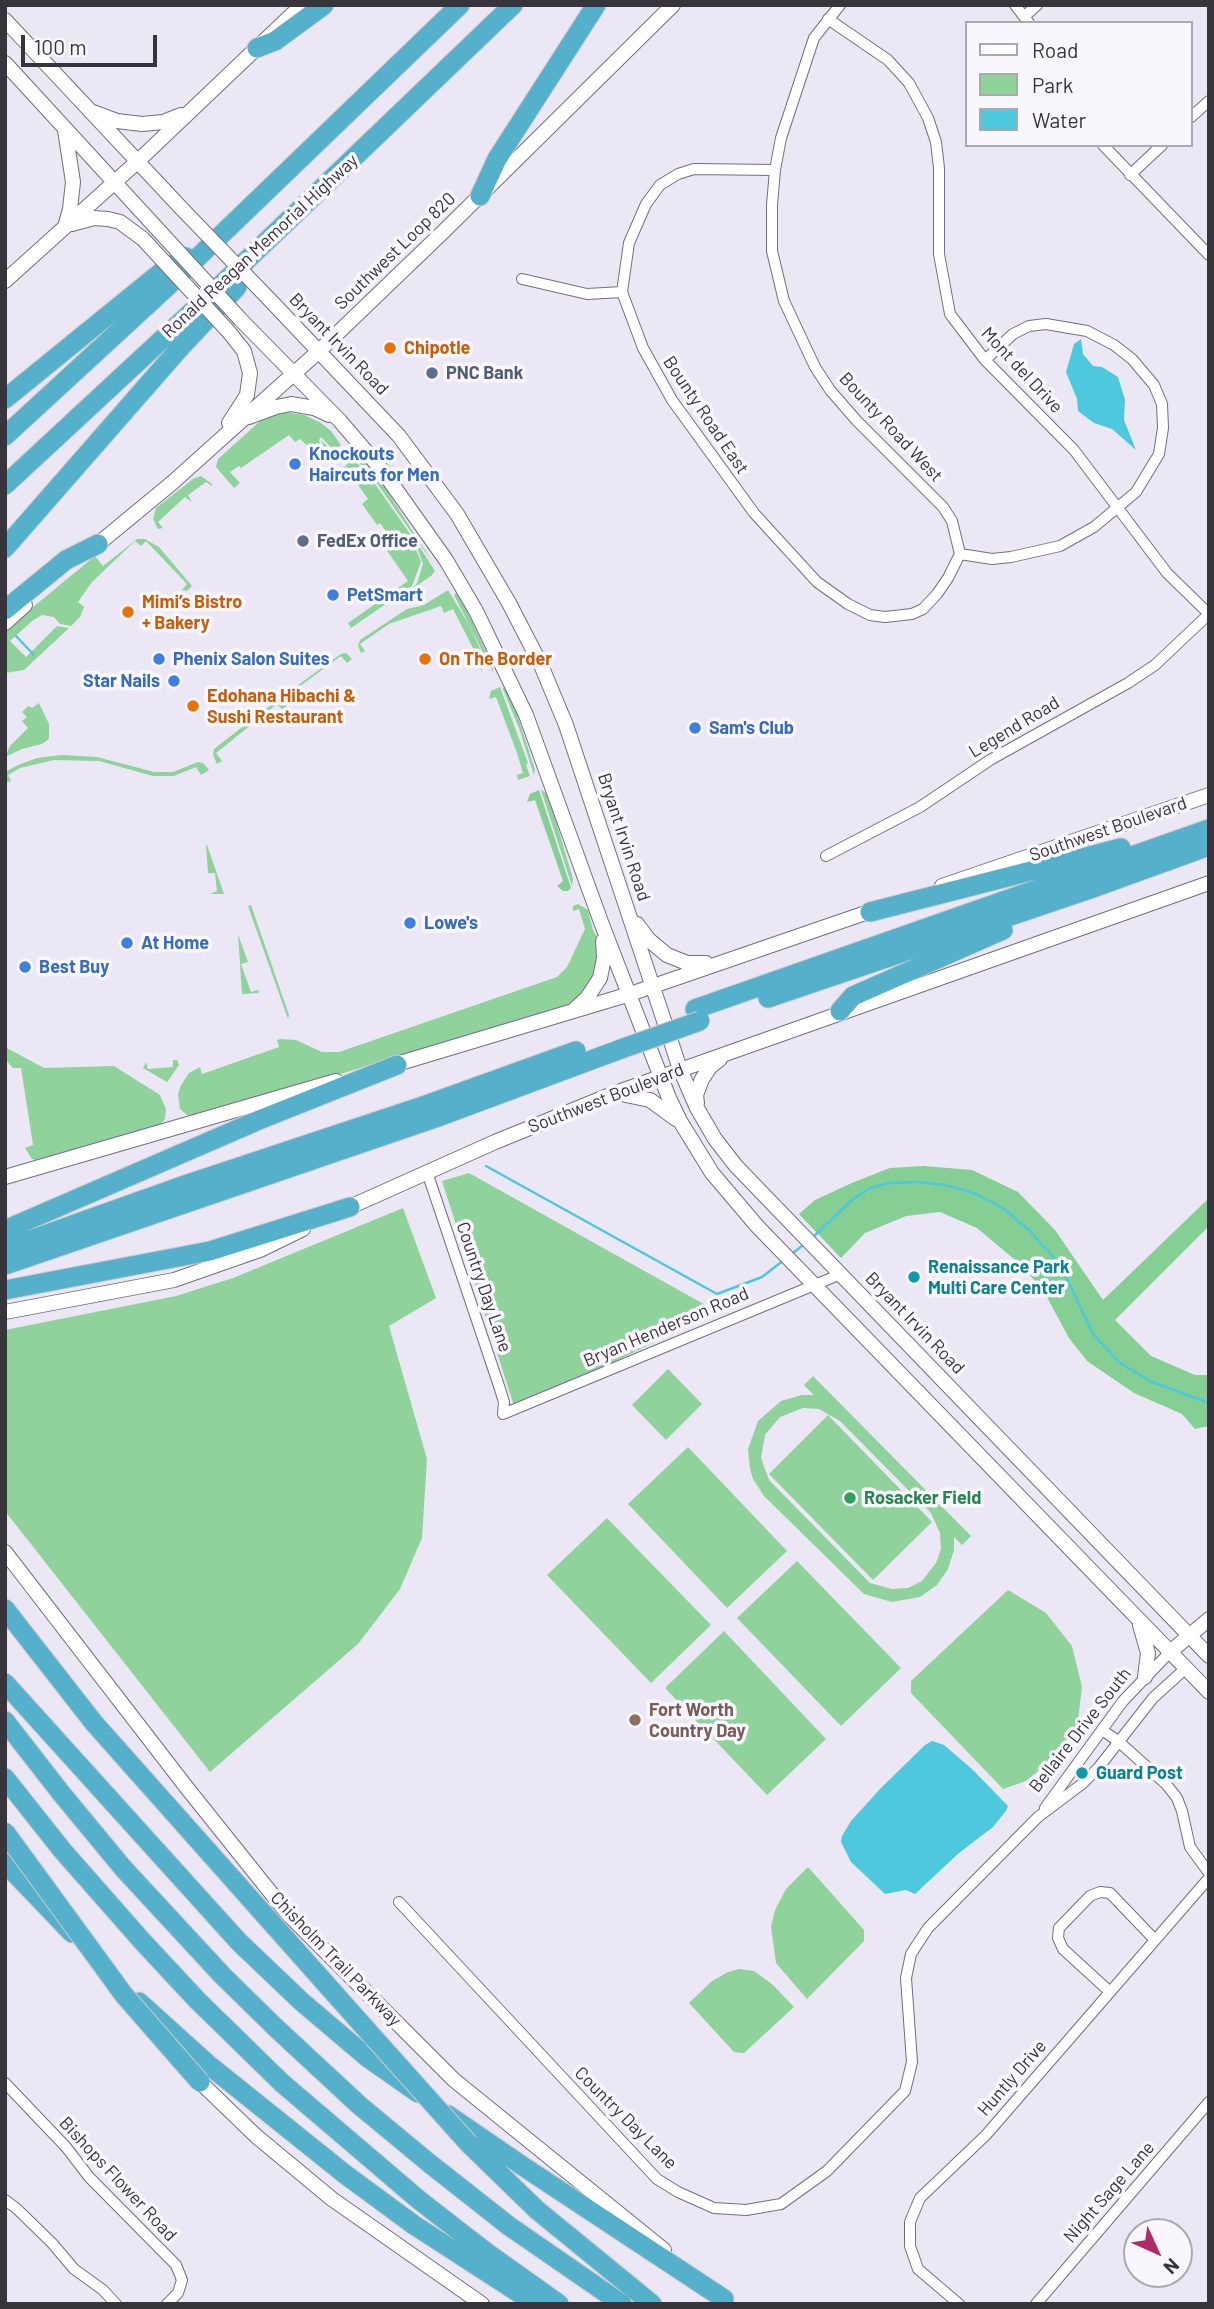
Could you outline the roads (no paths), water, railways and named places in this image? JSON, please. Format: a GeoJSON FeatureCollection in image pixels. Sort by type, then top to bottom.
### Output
{"type":"FeatureCollection","features":[{"type":"Feature","properties":{"kind":"highway"},"geometry":{"type":"LineString","coordinates":[[257,48],[275,41],[324,5]]}},
{"type":"Feature","properties":{"kind":"highway","name":"Ronald Reagan Memorial Highway"},"geometry":{"type":"LineString","coordinates":[[5,436],[168,286],[460,5]]}},
{"type":"Feature","properties":{"kind":"highway","name":"Ronald Reagan Memorial Highway"},"geometry":{"type":"LineString","coordinates":[[5,485],[225,281],[513,5]]}},
{"type":"Feature","properties":{"kind":"highway"},"geometry":{"type":"LineString","coordinates":[[480,196],[497,159],[596,5]]}},
{"type":"Feature","properties":{"kind":"highway"},"geometry":{"type":"LineString","coordinates":[[5,548],[178,349],[272,250],[464,65],[469,47]]}},
{"type":"Feature","properties":{"kind":"highway"},"geometry":{"type":"LineString","coordinates":[[5,399],[160,273],[216,238]]}},
{"type":"Feature","properties":{"kind":"highway"},"geometry":{"type":"LineString","coordinates":[[5,610],[66,560],[98,544]]}},
{"type":"Feature","properties":{"kind":"highway","name":"Southwest Boulevard"},"geometry":{"type":"LineString","coordinates":[[5,1249],[185,1185],[618,1043],[1209,829]]}},
{"type":"Feature","properties":{"kind":"highway"},"geometry":{"type":"LineString","coordinates":[[870,912],[1155,839],[1177,840]]}},
{"type":"Feature","properties":{"kind":"highway","name":"Southwest Boulevard"},"geometry":{"type":"LineString","coordinates":[[698,1015],[1093,888],[1209,846]]}},
{"type":"Feature","properties":{"kind":"highway"},"geometry":{"type":"LineString","coordinates":[[840,1012],[853,996],[1075,900],[1093,888]]}},
{"type":"Feature","properties":{"kind":"highway","name":"Southwest Boulevard"},"geometry":{"type":"LineString","coordinates":[[5,1265],[438,1117],[618,1043]]}},
{"type":"Feature","properties":{"kind":"highway"},"geometry":{"type":"LineString","coordinates":[[5,1230],[259,1120],[397,1065]]}},
{"type":"Feature","properties":{"kind":"highway"},"geometry":{"type":"LineString","coordinates":[[5,1290],[210,1251],[350,1207]]}},
{"type":"Feature","properties":{"kind":"highway"},"geometry":{"type":"LineString","coordinates":[[5,1609],[113,1744],[469,2144],[537,2210],[652,2304]]}},
{"type":"Feature","properties":{"kind":"highway"},"geometry":{"type":"LineString","coordinates":[[5,1683],[239,1942],[302,2002],[368,2058],[413,2090],[532,2173],[727,2301]]}},
{"type":"Feature","properties":{"kind":"highway"},"geometry":{"type":"LineString","coordinates":[[5,1721],[123,1868],[275,2028],[422,2158],[509,2225],[622,2304]]}},
{"type":"Feature","properties":{"kind":"highway"},"geometry":{"type":"LineString","coordinates":[[5,1778],[62,1850],[143,1942],[212,2016],[282,2083],[411,2194],[559,2304]]}},
{"type":"Feature","properties":{"kind":"highway"},"geometry":{"type":"LineString","coordinates":[[5,1832],[129,2001],[200,2082]]}},
{"type":"Feature","properties":{"kind":"highway"},"geometry":{"type":"LineString","coordinates":[[5,1863],[140,2003],[240,2090],[390,2207],[536,2304]]}},
{"type":"Feature","properties":{"kind":"main road"},"geometry":{"type":"LineString","coordinates":[[5,281],[115,183],[302,5]]}},
{"type":"Feature","properties":{"kind":"main road","name":"Southwest Loop 820"},"geometry":{"type":"LineString","coordinates":[[5,623],[138,512],[319,351],[673,5]]}},
{"type":"Feature","properties":{"kind":"main road","name":"Bryant Irvin Road"},"geometry":{"type":"LineString","coordinates":[[5,20],[399,436],[457,514],[500,585],[541,665],[566,725],[680,1069],[697,1108],[726,1153],[1207,1652]]}},
{"type":"Feature","properties":{"kind":"main road"},"geometry":{"type":"LineString","coordinates":[[5,63],[240,318],[340,421],[404,499],[452,570],[477,611],[526,715],[660,1076],[680,1121],[719,1184],[1209,1692]]}},
{"type":"Feature","properties":{"kind":"main road"},"geometry":{"type":"LineString","coordinates":[[89,110],[131,123],[154,124],[173,120],[200,103]]}},
{"type":"Feature","properties":{"kind":"main road"},"geometry":{"type":"LineString","coordinates":[[64,129],[73,182],[65,227]]}},
{"type":"Feature","properties":{"kind":"main road"},"geometry":{"type":"LineString","coordinates":[[65,227],[81,220],[108,219],[120,222],[143,239],[244,351],[250,373],[249,384],[242,404],[214,445]]}},
{"type":"Feature","properties":{"kind":"main road"},"geometry":{"type":"LineString","coordinates":[[241,421],[291,404],[314,408],[340,421]]}},
{"type":"Feature","properties":{"kind":"main road","name":"Southwest Boulevard"},"geometry":{"type":"LineString","coordinates":[[5,1177],[397,1065],[630,994],[1209,794]]}},
{"type":"Feature","properties":{"kind":"main road","name":"Southwest Boulevard"},"geometry":{"type":"LineString","coordinates":[[5,1312],[174,1280],[260,1250],[427,1172],[615,1093],[1209,883]]}},
{"type":"Feature","properties":{"kind":"main road"},"geometry":{"type":"LineString","coordinates":[[629,914],[658,949],[676,960],[699,964],[728,961]]}},
{"type":"Feature","properties":{"kind":"main road"},"geometry":{"type":"LineString","coordinates":[[568,1013],[587,998],[600,978],[604,958],[601,922]]}},
{"type":"Feature","properties":{"kind":"main road"},"geometry":{"type":"LineString","coordinates":[[697,1108],[696,1095],[705,1074],[732,1050]]}},
{"type":"Feature","properties":{"kind":"main road"},"geometry":{"type":"LineString","coordinates":[[615,1093],[650,1100],[680,1121]]}},
{"type":"Feature","properties":{"kind":"main road"},"geometry":{"type":"LineString","coordinates":[[932,1406],[951,1388]]}},
{"type":"Feature","properties":{"kind":"main road","name":"Chisholm Trail Parkway"},"geometry":{"type":"LineString","coordinates":[[5,1552],[287,1913],[454,2080],[727,2301]]}},
{"type":"Feature","properties":{"kind":"main road"},"geometry":{"type":"LineString","coordinates":[[1137,1617],[1147,1645],[1148,1663],[1144,1677]]}},
{"type":"Feature","properties":{"kind":"main road","name":"Bellaire Drive South"},"geometry":{"type":"LineString","coordinates":[[1170,1652],[1209,1619]]}},
{"type":"Feature","properties":{"kind":"main road","name":"Bellaire Drive South"},"geometry":{"type":"LineString","coordinates":[[1186,1668],[1207,1652]]}},
{"type":"Feature","properties":{"kind":"main road"},"geometry":{"type":"LineString","coordinates":[[200,2082],[256,2136],[332,2199],[482,2304]]}},
{"type":"Feature","properties":{"kind":"street","name":"Bounty Road West"},"geometry":{"type":"LineString","coordinates":[[840,5],[814,38],[781,138],[772,205],[772,251],[784,301],[799,337],[830,390],[943,508],[952,521],[960,554]]}},
{"type":"Feature","properties":{"kind":"street"},"geometry":{"type":"LineString","coordinates":[[1015,5],[1027,19],[1037,5]]}},
{"type":"Feature","properties":{"kind":"street","name":"Mont del Drive"},"geometry":{"type":"LineString","coordinates":[[828,19],[888,60],[909,83],[928,118],[936,142],[939,168],[939,254],[950,314],[985,360],[1074,450],[1167,573],[1209,614]]}},
{"type":"Feature","properties":{"kind":"street"},"geometry":{"type":"LineString","coordinates":[[1193,115],[1209,101]]}},
{"type":"Feature","properties":{"kind":"street"},"geometry":{"type":"LineString","coordinates":[[1105,147],[1209,255]]}},
{"type":"Feature","properties":{"kind":"street"},"geometry":{"type":"LineString","coordinates":[[1130,175],[1159,147]]}},
{"type":"Feature","properties":{"kind":"street","name":"Bounty Road East"},"geometry":{"type":"LineString","coordinates":[[775,170],[694,169],[678,174],[660,185],[646,204],[629,243],[622,292],[657,378],[754,513],[817,582],[848,604],[870,615],[885,617],[912,614],[923,609],[937,594],[960,554]]}},
{"type":"Feature","properties":{"kind":"street"},"geometry":{"type":"LineString","coordinates":[[523,279],[587,294],[622,292]]}},
{"type":"Feature","properties":{"kind":"street"},"geometry":{"type":"LineString","coordinates":[[960,554],[992,559],[1060,546],[1094,527],[1136,492],[1148,475],[1159,454],[1163,428],[1162,404],[1154,385],[1132,359],[1114,345],[1087,331],[1046,324],[1029,326],[1013,334],[985,360]]}},
{"type":"Feature","properties":{"kind":"street","name":"Legend Road"},"geometry":{"type":"LineString","coordinates":[[826,856],[919,807],[990,760],[1128,683],[1155,665],[1209,614]]}},
{"type":"Feature","properties":{"kind":"street","name":"Country Day Lane"},"geometry":{"type":"LineString","coordinates":[[427,1172],[499,1386],[504,1402],[503,1414]]}},
{"type":"Feature","properties":{"kind":"street","name":"Bryan Henderson Road"},"geometry":{"type":"LineString","coordinates":[[503,1414],[841,1274]]}},
{"type":"Feature","properties":{"kind":"street","name":"Bellaire Drive South"},"geometry":{"type":"LineString","coordinates":[[1038,1817],[1144,1677],[1170,1652]]}},
{"type":"Feature","properties":{"kind":"street","name":"Bellaire Drive South"},"geometry":{"type":"LineString","coordinates":[[1038,1817],[1082,1784],[1099,1767],[1153,1698],[1186,1668]]}},
{"type":"Feature","properties":{"kind":"street"},"geometry":{"type":"LineString","coordinates":[[1102,1731],[1118,1741],[1166,1784],[1177,1798],[1190,1847],[1209,1875]]}},
{"type":"Feature","properties":{"kind":"street","name":"Country Day Lane"},"geometry":{"type":"LineString","coordinates":[[399,1902],[657,2179],[714,2208],[746,2210],[781,2204],[827,2171],[905,2091],[912,2062],[906,1978],[911,1954],[928,1928],[947,1907],[1038,1817]]}},
{"type":"Feature","properties":{"kind":"street","name":"Huntly Drive"},"geometry":{"type":"LineString","coordinates":[[959,2304],[918,2269],[910,2246],[910,2222],[920,2199],[986,2135],[1209,1875]]}},
{"type":"Feature","properties":{"kind":"street"},"geometry":{"type":"LineString","coordinates":[[1110,1992],[1063,1949],[1058,1938],[1059,1927],[1090,1896],[1100,1892],[1110,1893],[1155,1940]]}},
{"type":"Feature","properties":{"kind":"street","name":"Bishops Flower Road"},"geometry":{"type":"LineString","coordinates":[[5,2083],[66,2147],[89,2177],[176,2265],[182,2280],[178,2293],[167,2304]]}},
{"type":"Feature","properties":{"kind":"street","name":"Night Sage Lane"},"geometry":{"type":"LineString","coordinates":[[1036,2304],[1209,2102]]}},
{"type":"Feature","properties":{"kind":"street"},"geometry":{"type":"LineString","coordinates":[[5,2200],[52,2243],[74,2269],[103,2290],[116,2304]]}},
{"type":"Feature","properties":{"kind":"water"},"geometry":{"type":"Polygon","coordinates":[[[1081,339],[1083,354],[1093,366],[1102,367],[1118,377],[1125,400],[1124,420],[1136,450],[1112,429],[1094,423],[1078,411],[1077,399],[1066,372],[1074,344],[1081,339]]]}},
{"type":"Feature","properties":{"kind":"water"},"geometry":{"type":"Polygon","coordinates":[[[932,1741],[944,1745],[1008,1806],[993,1827],[959,1853],[915,1894],[906,1890],[885,1894],[851,1862],[841,1842],[842,1836],[851,1821],[881,1788],[932,1741]]]}},
{"type":"Feature","properties":{"kind":"waterway"},"geometry":{"type":"LineString","coordinates":[[16,636],[34,655]]}},
{"type":"Feature","properties":{"kind":"waterway"},"geometry":{"type":"LineString","coordinates":[[486,1166],[717,1294],[762,1277],[784,1260]]}},
{"type":"Feature","properties":{"kind":"waterway"},"geometry":{"type":"LineString","coordinates":[[811,1239],[853,1199],[870,1188],[890,1183],[918,1182],[946,1185],[976,1194],[1003,1208],[1030,1231],[1054,1258],[1093,1334],[1120,1363],[1150,1381],[1209,1403]]}},
{"type":"Feature","properties":{"kind":"waterway"},"geometry":{"type":"LineString","coordinates":[[792,1254],[803,1245]]}},
{"type":"Feature","properties":{"kind":"place","name":"Chipotle"},"geometry":{"type":"Point","coordinates":[390,348]}},
{"type":"Feature","properties":{"kind":"place","name":"PNC Bank"},"geometry":{"type":"Point","coordinates":[432,373]}},
{"type":"Feature","properties":{"kind":"place","name":"Knockouts Haircuts for Men"},"geometry":{"type":"Point","coordinates":[295,464]}},
{"type":"Feature","properties":{"kind":"place","name":"FedEx Office"},"geometry":{"type":"Point","coordinates":[303,541]}},
{"type":"Feature","properties":{"kind":"place","name":"PetSmart"},"geometry":{"type":"Point","coordinates":[333,595]}},
{"type":"Feature","properties":{"kind":"place","name":"Mimi’s Bistro + Bakery"},"geometry":{"type":"Point","coordinates":[128,612]}},
{"type":"Feature","properties":{"kind":"place","name":"Phenix Salon Suites"},"geometry":{"type":"Point","coordinates":[159,659]}},
{"type":"Feature","properties":{"kind":"place","name":"On The Border"},"geometry":{"type":"Point","coordinates":[425,659]}},
{"type":"Feature","properties":{"kind":"place","name":"Star Nails"},"geometry":{"type":"Point","coordinates":[174,681]}},
{"type":"Feature","properties":{"kind":"place","name":"Edohana Hibachi & Sushi Restaurant"},"geometry":{"type":"Point","coordinates":[193,706]}},
{"type":"Feature","properties":{"kind":"place","name":"Sam's Club"},"geometry":{"type":"Point","coordinates":[695,728]}},
{"type":"Feature","properties":{"kind":"place","name":"Lowe's"},"geometry":{"type":"Point","coordinates":[410,923]}},
{"type":"Feature","properties":{"kind":"place","name":"At Home"},"geometry":{"type":"Point","coordinates":[127,943]}},
{"type":"Feature","properties":{"kind":"place","name":"Best Buy"},"geometry":{"type":"Point","coordinates":[25,967]}},
{"type":"Feature","properties":{"kind":"place","name":"Renaissance Park Multi Care Center"},"geometry":{"type":"Point","coordinates":[914,1277]}},
{"type":"Feature","properties":{"kind":"place","name":"Rosacker Field"},"geometry":{"type":"Point","coordinates":[850,1498]}},
{"type":"Feature","properties":{"kind":"place","name":"Fort Worth Country Day"},"geometry":{"type":"Point","coordinates":[635,1720]}},
{"type":"Feature","properties":{"kind":"place","name":"Guard Post"},"geometry":{"type":"Point","coordinates":[1082,1773]}}]}
